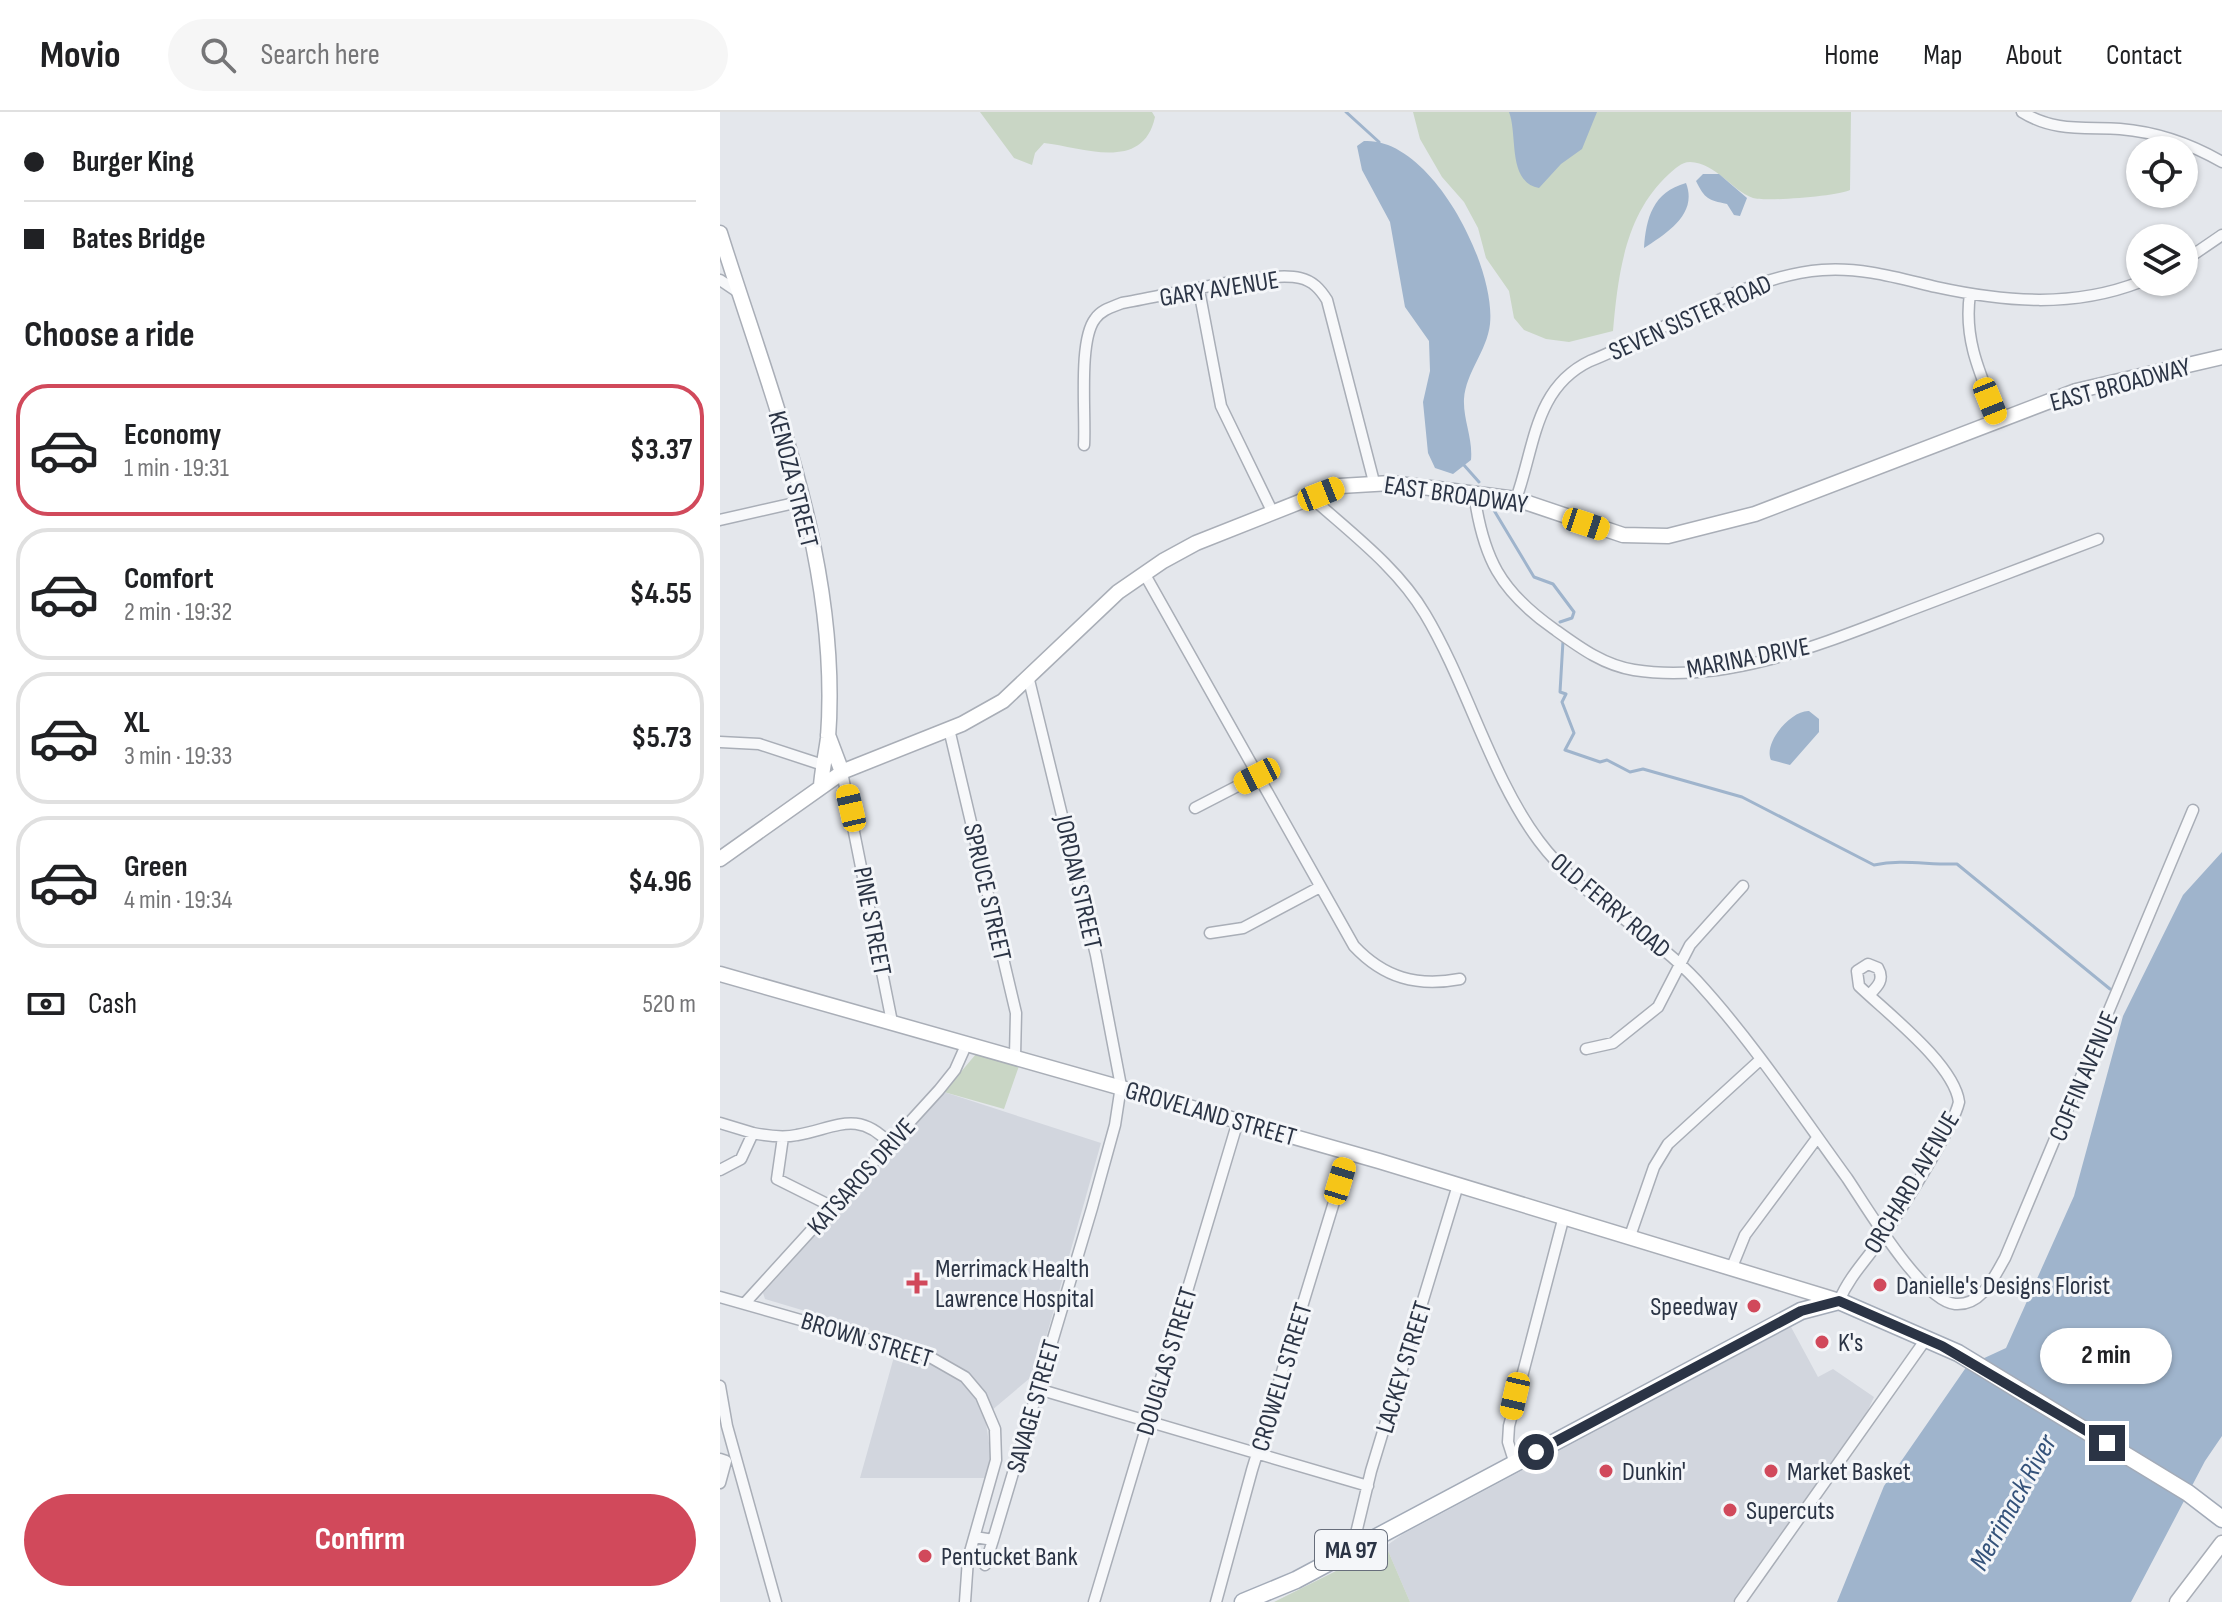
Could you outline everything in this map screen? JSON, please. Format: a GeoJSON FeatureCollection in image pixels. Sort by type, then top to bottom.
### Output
{"type":"FeatureCollection","features":[{"type":"Feature","properties":{"kind":"main road","name":"MA 97"},"geometry":{"type":"LineString","coordinates":[[1243,1602],[1296,1580],[1801,1311],[1839,1301]]}},
{"type":"Feature","properties":{"kind":"main road","name":"GROVELAND STREET"},"geometry":{"type":"LineString","coordinates":[[1839,1301],[1958,1353],[2216,1514]]}},
{"type":"Feature","properties":{"kind":"street"},"geometry":{"type":"LineString","coordinates":[[2022,112],[2061,128],[2119,129],[2154,135],[2222,162]]}},
{"type":"Feature","properties":{"kind":"street","name":"KENOZA STREET"},"geometry":{"type":"LineString","coordinates":[[720,233],[803,501],[825,641],[828,734],[821,786]]}},
{"type":"Feature","properties":{"kind":"street"},"geometry":{"type":"LineString","coordinates":[[2198,251],[2222,235]]}},
{"type":"Feature","properties":{"kind":"street","name":"SEVEN SISTER ROAD"},"geometry":{"type":"LineString","coordinates":[[1516,499],[1545,402],[1564,378],[1590,361],[1766,282],[1803,272],[1861,271],[2013,300],[2060,300],[2107,293],[2126,287]]}},
{"type":"Feature","properties":{"kind":"street","name":"GARY AVENUE"},"geometry":{"type":"LineString","coordinates":[[1084,445],[1086,354],[1094,320],[1122,303],[1287,276],[1310,281],[1327,300],[1374,482]]}},
{"type":"Feature","properties":{"kind":"street"},"geometry":{"type":"LineString","coordinates":[[720,280],[740,294]]}},
{"type":"Feature","properties":{"kind":"street"},"geometry":{"type":"LineString","coordinates":[[1199,290],[1221,406],[1273,513]]}},
{"type":"Feature","properties":{"kind":"street"},"geometry":{"type":"LineString","coordinates":[[1970,294],[1968,337],[1999,421]]}},
{"type":"Feature","properties":{"kind":"street","name":"EAST BROADWAY"},"geometry":{"type":"LineString","coordinates":[[720,859],[842,772],[949,729],[1003,701],[1029,680],[1118,592],[1144,573],[1196,543],[1349,484],[1374,482],[1516,499],[1623,535],[1668,536],[1755,514],[2088,387],[2222,357]]}},
{"type":"Feature","properties":{"kind":"street","name":"MARINA DRIVE"},"geometry":{"type":"LineString","coordinates":[[1474,493],[1490,560],[1518,602],[1595,657],[1619,667],[1653,672],[1703,671],[1806,648],[2098,539]]}},
{"type":"Feature","properties":{"kind":"street","name":"OLD FERRY ROAD"},"geometry":{"type":"LineString","coordinates":[[1312,498],[1388,567],[1420,606],[1522,817],[1551,858],[1681,965],[1760,1060],[1875,1217],[1883,1237],[1938,1298]]}},
{"type":"Feature","properties":{"kind":"street"},"geometry":{"type":"LineString","coordinates":[[720,520],[803,501]]}},
{"type":"Feature","properties":{"kind":"street"},"geometry":{"type":"LineString","coordinates":[[1144,573],[1346,935],[1375,965],[1408,981],[1460,979]]}},
{"type":"Feature","properties":{"kind":"street","name":"JORDAN STREET"},"geometry":{"type":"LineString","coordinates":[[1029,680],[1093,940],[1121,1086]]}},
{"type":"Feature","properties":{"kind":"street","name":"SPRUCE STREET"},"geometry":{"type":"LineString","coordinates":[[949,729],[1016,1013],[1015,1056]]}},
{"type":"Feature","properties":{"kind":"street","name":"KENOZA STREET"},"geometry":{"type":"LineString","coordinates":[[828,734],[842,772]]}},
{"type":"Feature","properties":{"kind":"street"},"geometry":{"type":"LineString","coordinates":[[720,742],[759,744],[823,765]]}},
{"type":"Feature","properties":{"kind":"street","name":"PINE STREET"},"geometry":{"type":"LineString","coordinates":[[842,772],[892,1022]]}},
{"type":"Feature","properties":{"kind":"street"},"geometry":{"type":"LineString","coordinates":[[1195,808],[1257,776]]}},
{"type":"Feature","properties":{"kind":"street","name":"COFFIN AVENUE"},"geometry":{"type":"LineString","coordinates":[[1938,1298],[1956,1304],[1974,1299],[1985,1291],[2005,1258],[2193,810]]}},
{"type":"Feature","properties":{"kind":"street"},"geometry":{"type":"LineString","coordinates":[[1586,1049],[1613,1043],[1658,1007],[1690,945],[1743,886]]}},
{"type":"Feature","properties":{"kind":"street"},"geometry":{"type":"LineString","coordinates":[[1210,933],[1243,928],[1320,887]]}},
{"type":"Feature","properties":{"kind":"street","name":"GROVELAND STREET"},"geometry":{"type":"LineString","coordinates":[[720,974],[1121,1086],[1564,1216],[1839,1301]]}},
{"type":"Feature","properties":{"kind":"street","name":"ORCHARD AVENUE"},"geometry":{"type":"LineString","coordinates":[[1839,1301],[1846,1283],[1883,1237],[1941,1140],[1959,1102],[1955,1086],[1939,1064],[1869,995]]}},
{"type":"Feature","properties":{"kind":"street","name":"KATSAROS DRIVE"},"geometry":{"type":"LineString","coordinates":[[745,1303],[955,1070],[967,1043]]}},
{"type":"Feature","properties":{"kind":"street"},"geometry":{"type":"LineString","coordinates":[[1630,1236],[1654,1167],[1668,1144],[1760,1060]]}},
{"type":"Feature","properties":{"kind":"street","name":"SAVAGE STREET"},"geometry":{"type":"LineString","coordinates":[[985,1565],[1106,1158],[1121,1086]]}},
{"type":"Feature","properties":{"kind":"street","name":"DOUGLAS STREET"},"geometry":{"type":"LineString","coordinates":[[1094,1602],[1238,1121]]}},
{"type":"Feature","properties":{"kind":"street"},"geometry":{"type":"LineString","coordinates":[[720,1123],[753,1133],[783,1137],[851,1123],[871,1127],[890,1144]]}},
{"type":"Feature","properties":{"kind":"street"},"geometry":{"type":"LineString","coordinates":[[720,1170],[741,1159],[753,1133]]}},
{"type":"Feature","properties":{"kind":"street"},"geometry":{"type":"LineString","coordinates":[[783,1137],[777,1179],[833,1207]]}},
{"type":"Feature","properties":{"kind":"street"},"geometry":{"type":"LineString","coordinates":[[1732,1267],[1745,1235],[1817,1138]]}},
{"type":"Feature","properties":{"kind":"street","name":"CROWELL STREET"},"geometry":{"type":"LineString","coordinates":[[1216,1602],[1257,1454],[1349,1153]]}},
{"type":"Feature","properties":{"kind":"street","name":"LACKEY STREET"},"geometry":{"type":"LineString","coordinates":[[1352,1550],[1368,1486],[1458,1185]]}},
{"type":"Feature","properties":{"kind":"street"},"geometry":{"type":"LineString","coordinates":[[1515,1464],[1508,1442],[1509,1426],[1564,1216]]}},
{"type":"Feature","properties":{"kind":"street","name":"BROWN STREET"},"geometry":{"type":"LineString","coordinates":[[720,1298],[930,1357],[965,1377],[987,1405],[996,1445],[995,1469],[966,1574],[965,1602]]}},
{"type":"Feature","properties":{"kind":"street"},"geometry":{"type":"LineString","coordinates":[[1740,1602],[1926,1339]]}},
{"type":"Feature","properties":{"kind":"street"},"geometry":{"type":"LineString","coordinates":[[720,1386],[727,1426],[776,1602]]}},
{"type":"Feature","properties":{"kind":"street"},"geometry":{"type":"LineString","coordinates":[[1038,1389],[1368,1486]]}},
{"type":"Feature","properties":{"kind":"street"},"geometry":{"type":"LineString","coordinates":[[720,1483],[723,1460]]}},
{"type":"Feature","properties":{"kind":"street"},"geometry":{"type":"LineString","coordinates":[[975,1537],[993,1540]]}},
{"type":"Feature","properties":{"kind":"street"},"geometry":{"type":"LineString","coordinates":[[2177,1602],[2222,1543]]}},
{"type":"Feature","properties":{"kind":"shaded area","name":"Merrimack Health Lawrence Hospital"},"geometry":{"type":"Polygon","coordinates":[[[944,1092],[1101,1143],[1036,1373],[985,1416],[991,1457],[985,1478],[860,1478],[899,1339],[765,1299],[763,1293],[944,1092]]]}},
{"type":"Feature","properties":{"kind":"shaded area"},"geometry":{"type":"Polygon","coordinates":[[[1791,1327],[1818,1377],[1833,1369],[1874,1397],[1860,1427],[1733,1602],[1410,1602],[1386,1546],[1403,1534],[1791,1327]]]}},
{"type":"Feature","properties":{"kind":"green space"},"geometry":{"type":"Polygon","coordinates":[[[980,112],[1152,112],[1155,117],[1148,134],[1138,145],[1125,151],[1093,151],[1044,143],[1035,153],[1032,165],[1014,158],[980,112]]]}},
{"type":"Feature","properties":{"kind":"green space"},"geometry":{"type":"Polygon","coordinates":[[[1413,112],[1851,112],[1850,190],[1802,198],[1753,198],[1708,167],[1690,162],[1681,164],[1654,190],[1633,226],[1621,267],[1613,331],[1569,342],[1546,339],[1524,330],[1514,318],[1509,291],[1486,258],[1478,228],[1464,202],[1442,177],[1420,139],[1413,112]]]}},
{"type":"Feature","properties":{"kind":"green space"},"geometry":{"type":"Polygon","coordinates":[[[976,1054],[1019,1066],[1004,1109],[944,1092],[976,1054]]]}},
{"type":"Feature","properties":{"kind":"green space"},"geometry":{"type":"Polygon","coordinates":[[[1386,1546],[1410,1602],[1274,1602],[1386,1546]]]}},
{"type":"Feature","properties":{"kind":"water"},"geometry":{"type":"Polygon","coordinates":[[[1509,112],[1597,112],[1582,149],[1561,164],[1539,188],[1522,177],[1518,167],[1509,112]]]}},
{"type":"Feature","properties":{"kind":"water"},"geometry":{"type":"Polygon","coordinates":[[[1364,141],[1389,145],[1413,160],[1435,182],[1454,209],[1482,270],[1489,299],[1490,324],[1468,380],[1464,399],[1471,460],[1453,474],[1435,468],[1428,453],[1423,402],[1430,371],[1429,341],[1405,307],[1390,222],[1362,170],[1357,146],[1364,141]]]}},
{"type":"Feature","properties":{"kind":"water"},"geometry":{"type":"Polygon","coordinates":[[[1703,174],[1719,174],[1747,198],[1740,216],[1734,215],[1727,204],[1705,195],[1696,181],[1703,174]]]}},
{"type":"Feature","properties":{"kind":"water"},"geometry":{"type":"Polygon","coordinates":[[[1686,183],[1689,194],[1684,213],[1671,229],[1644,248],[1653,208],[1666,193],[1686,183]]]}},
{"type":"Feature","properties":{"kind":"water"},"geometry":{"type":"Polygon","coordinates":[[[1809,711],[1819,719],[1819,732],[1790,765],[1771,760],[1771,745],[1780,729],[1794,716],[1809,711]]]}},
{"type":"Feature","properties":{"kind":"water","name":"Merrimack River"},"geometry":{"type":"Polygon","coordinates":[[[2222,852],[2222,1436],[2205,1461],[2131,1602],[1837,1602],[1884,1486],[1967,1366],[2006,1348],[2074,1196],[2123,1016],[2183,895],[2222,852]]]}},
{"type":"Feature","properties":{"kind":"waterway"},"geometry":{"type":"LineString","coordinates":[[1346,112],[1379,142]]}},
{"type":"Feature","properties":{"kind":"waterway"},"geometry":{"type":"LineString","coordinates":[[1463,464],[1479,482]]}},
{"type":"Feature","properties":{"kind":"waterway"},"geometry":{"type":"LineString","coordinates":[[1489,502],[1534,577],[1553,584],[1574,612],[1572,618],[1560,622]]}},
{"type":"Feature","properties":{"kind":"waterway"},"geometry":{"type":"LineString","coordinates":[[1563,641],[1560,692],[1566,694],[1562,702],[1574,733],[1565,750],[1600,762],[1607,760],[1630,772],[1643,769],[1742,797],[1874,865],[1905,862],[1957,864],[2110,989]]}},
{"type":"Feature","properties":{"kind":"place","name":"Merrimack Health Lawrence Hospital"},"geometry":{"type":"Point","coordinates":[917,1283]}},
{"type":"Feature","properties":{"kind":"place","name":"Danielle's Designs Florist"},"geometry":{"type":"Point","coordinates":[1880,1285]}},
{"type":"Feature","properties":{"kind":"place","name":"Speedway"},"geometry":{"type":"Point","coordinates":[1754,1306]}},
{"type":"Feature","properties":{"kind":"place","name":"K's"},"geometry":{"type":"Point","coordinates":[1822,1342]}},
{"type":"Feature","properties":{"kind":"place","name":"Dunkin'"},"geometry":{"type":"Point","coordinates":[1606,1471]}},
{"type":"Feature","properties":{"kind":"place","name":"Market Basket"},"geometry":{"type":"Point","coordinates":[1771,1471]}},
{"type":"Feature","properties":{"kind":"place","name":"Supercuts"},"geometry":{"type":"Point","coordinates":[1730,1510]}},
{"type":"Feature","properties":{"kind":"place","name":"Pentucket Bank"},"geometry":{"type":"Point","coordinates":[925,1556]}},
{"type":"Feature","properties":{"kind":"route"},"geometry":{"type":"LineString","coordinates":[[1536,1452],[1801,1311],[1839,1301],[1958,1353],[2107,1443]]}}]}
